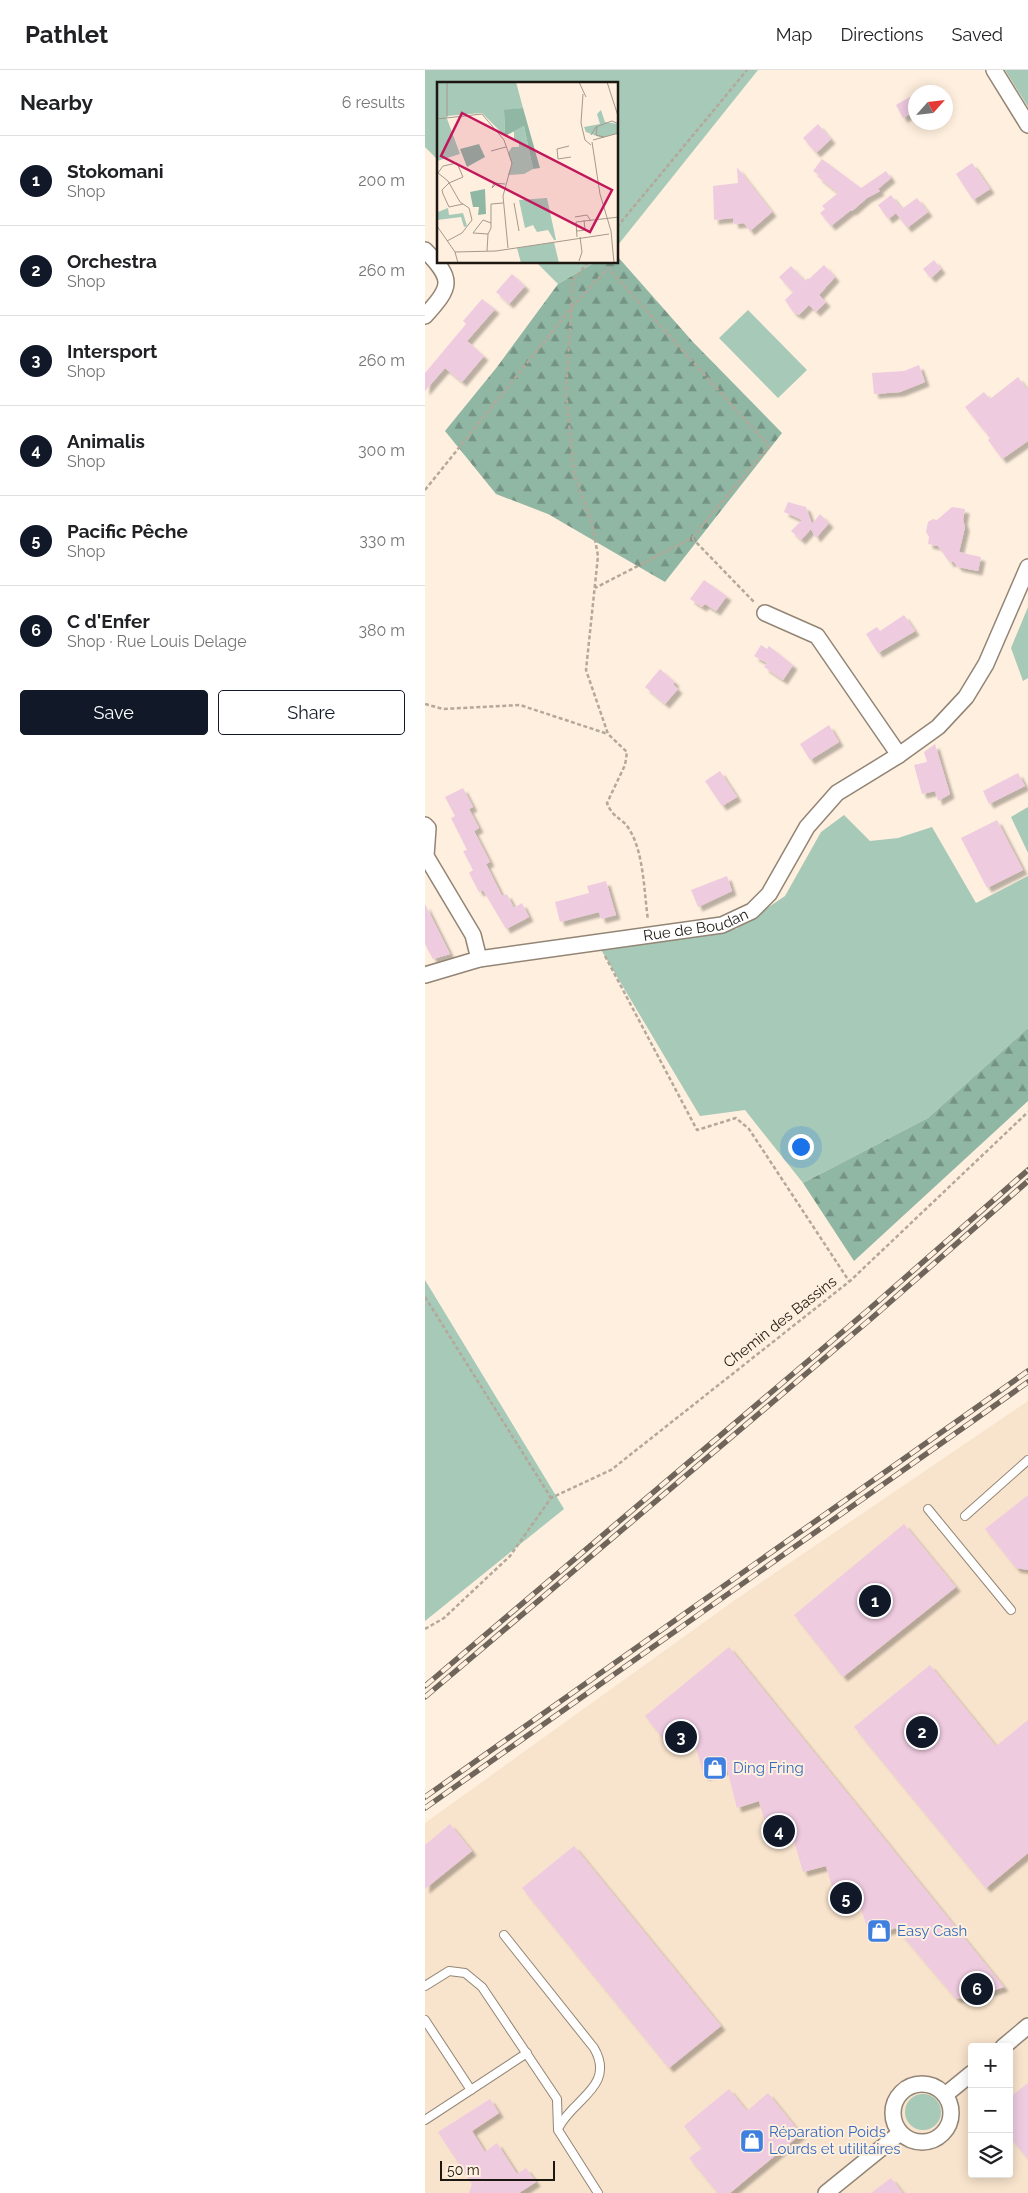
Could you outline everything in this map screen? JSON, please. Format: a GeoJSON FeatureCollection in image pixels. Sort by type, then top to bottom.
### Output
{"type":"FeatureCollection","features":[{"type":"Feature","properties":{"kind":"street"},"geometry":{"type":"LineString","coordinates":[[994,70],[1028,125]]}},
{"type":"Feature","properties":{"kind":"street"},"geometry":{"type":"LineString","coordinates":[[425,250],[447,276],[447,287],[443,295],[425,316]]}},
{"type":"Feature","properties":{"kind":"street","name":"Rue de Boudan"},"geometry":{"type":"LineString","coordinates":[[425,975],[479,959],[723,925],[751,911],[769,894],[807,827],[837,793],[899,755],[939,727],[966,697],[986,664],[1028,567]]}},
{"type":"Feature","properties":{"kind":"street"},"geometry":{"type":"LineString","coordinates":[[765,613],[817,636],[899,755]]}},
{"type":"Feature","properties":{"kind":"street"},"geometry":{"type":"LineString","coordinates":[[425,825],[428,828],[425,856],[473,935],[479,959]]}},
{"type":"Feature","properties":{"kind":"street"},"geometry":{"type":"LineString","coordinates":[[1008,2043],[1028,2026]]}},
{"type":"Feature","properties":{"kind":"street"},"geometry":{"type":"LineString","coordinates":[[945,2095],[968,2076]]}},
{"type":"Feature","properties":{"kind":"street"},"geometry":{"type":"LineString","coordinates":[[923,2083],[939,2089],[945,2095],[949,2103],[950,2119],[942,2134],[935,2139],[921,2142],[913,2141],[900,2132],[893,2117],[895,2100],[900,2093],[907,2088],[923,2083]]}},
{"type":"Feature","properties":{"kind":"street"},"geometry":{"type":"LineString","coordinates":[[827,2193],[900,2132]]}},
{"type":"Feature","properties":{"kind":"lane"},"geometry":{"type":"LineString","coordinates":[[965,1516],[1028,1460]]}},
{"type":"Feature","properties":{"kind":"lane"},"geometry":{"type":"LineString","coordinates":[[928,1509],[1011,1610]]}},
{"type":"Feature","properties":{"kind":"lane"},"geometry":{"type":"LineString","coordinates":[[504,1935],[594,2048],[601,2060],[598,2080],[591,2091],[565,2117],[558,2130]]}},
{"type":"Feature","properties":{"kind":"lane"},"geometry":{"type":"LineString","coordinates":[[425,1986],[449,1971],[465,1973],[482,1987],[557,2099],[558,2130],[598,2193]]}},
{"type":"Feature","properties":{"kind":"lane"},"geometry":{"type":"LineString","coordinates":[[425,2020],[471,2090]]}},
{"type":"Feature","properties":{"kind":"lane"},"geometry":{"type":"LineString","coordinates":[[425,2120],[527,2053]]}},
{"type":"Feature","properties":{"kind":"path"},"geometry":{"type":"LineString","coordinates":[[619,225],[747,70]]}},
{"type":"Feature","properties":{"kind":"path"},"geometry":{"type":"LineString","coordinates":[[586,264],[573,281],[567,392],[574,474],[592,523],[598,556],[586,670],[608,734]]}},
{"type":"Feature","properties":{"kind":"path"},"geometry":{"type":"LineString","coordinates":[[425,490],[572,307],[607,268],[769,446],[692,538],[595,588]]}},
{"type":"Feature","properties":{"kind":"path"},"geometry":{"type":"LineString","coordinates":[[692,538],[765,613]]}},
{"type":"Feature","properties":{"kind":"path"},"geometry":{"type":"LineString","coordinates":[[425,704],[443,709],[520,705],[608,734],[627,752],[625,765],[607,803],[611,814],[628,827],[637,844],[651,934]]}},
{"type":"Feature","properties":{"kind":"path","name":"Chemin des Bassins"},"geometry":{"type":"LineString","coordinates":[[425,1629],[444,1618],[510,1556],[551,1498],[611,1470],[850,1281],[749,1129],[736,1118],[697,1130],[598,941]]}},
{"type":"Feature","properties":{"kind":"path"},"geometry":{"type":"LineString","coordinates":[[850,1281],[1028,1112]]}},
{"type":"Feature","properties":{"kind":"path"},"geometry":{"type":"LineString","coordinates":[[425,1297],[551,1498]]}},
{"type":"Feature","properties":{"kind":"shaded area"},"geometry":{"type":"Polygon","coordinates":[[[1028,1401],[1028,2193],[425,2193],[425,1823],[735,1600],[1028,1401]]]}},
{"type":"Feature","properties":{"kind":"green space"},"geometry":{"type":"Polygon","coordinates":[[[425,70],[758,70],[619,244],[619,82],[437,82],[437,159],[425,147],[425,70]]]}},
{"type":"Feature","properties":{"kind":"green space"},"geometry":{"type":"Polygon","coordinates":[[[1005,70],[1028,70],[1028,107],[1005,70]]]}},
{"type":"Feature","properties":{"kind":"green space"},"geometry":{"type":"Polygon","coordinates":[[[619,258],[693,342],[782,433],[665,582],[548,514],[496,494],[445,431],[497,367],[558,284],[592,264],[619,264],[619,258]]]}},
{"type":"Feature","properties":{"kind":"green space"},"geometry":{"type":"Polygon","coordinates":[[[538,264],[592,264],[558,284],[538,264]]]}},
{"type":"Feature","properties":{"kind":"green space"},"geometry":{"type":"Polygon","coordinates":[[[748,310],[807,370],[778,398],[719,338],[748,310]]]}},
{"type":"Feature","properties":{"kind":"green space"},"geometry":{"type":"Polygon","coordinates":[[[1028,607],[1028,678],[1023,681],[1011,648],[1028,607]]]}},
{"type":"Feature","properties":{"kind":"green space"},"geometry":{"type":"Polygon","coordinates":[[[1028,807],[1028,853],[1011,817],[1028,807]]]}},
{"type":"Feature","properties":{"kind":"green space"},"geometry":{"type":"Polygon","coordinates":[[[844,815],[870,841],[898,838],[932,827],[976,903],[1028,876],[1028,1028],[928,1118],[803,1183],[745,1110],[700,1116],[597,943],[693,935],[736,929],[785,896],[821,832],[844,815]]]}},
{"type":"Feature","properties":{"kind":"green space"},"geometry":{"type":"Polygon","coordinates":[[[1028,1028],[1028,1101],[854,1261],[803,1183],[928,1118],[1028,1028]]]}},
{"type":"Feature","properties":{"kind":"green space"},"geometry":{"type":"Polygon","coordinates":[[[425,1280],[564,1509],[425,1621],[425,1280]]]}},
{"type":"Feature","properties":{"kind":"green space"},"geometry":{"type":"Polygon","coordinates":[[[923,2094],[930,2095],[936,2099],[940,2105],[940,2119],[936,2125],[930,2129],[923,2130],[916,2129],[910,2125],[906,2119],[905,2112],[906,2105],[910,2099],[916,2095],[923,2094]]]}},
{"type":"Feature","properties":{"kind":"building"},"geometry":{"type":"Polygon","coordinates":[[[908,98],[908,115],[903,118],[896,105],[908,98]]]}},
{"type":"Feature","properties":{"kind":"building"},"geometry":{"type":"Polygon","coordinates":[[[818,124],[831,139],[816,153],[803,138],[818,124]]]}},
{"type":"Feature","properties":{"kind":"building"},"geometry":{"type":"Polygon","coordinates":[[[822,159],[861,188],[886,171],[891,178],[878,189],[880,191],[867,198],[831,226],[820,213],[825,209],[822,206],[838,193],[813,171],[822,159]]]}},
{"type":"Feature","properties":{"kind":"building"},"geometry":{"type":"Polygon","coordinates":[[[972,163],[990,189],[973,200],[956,174],[972,163]]]}},
{"type":"Feature","properties":{"kind":"building"},"geometry":{"type":"Polygon","coordinates":[[[737,167],[772,212],[750,231],[744,223],[734,224],[733,218],[714,220],[713,186],[738,183],[737,167]]]}},
{"type":"Feature","properties":{"kind":"building"},"geometry":{"type":"Polygon","coordinates":[[[891,195],[902,209],[888,219],[878,205],[891,195]]]}},
{"type":"Feature","properties":{"kind":"building"},"geometry":{"type":"Polygon","coordinates":[[[917,198],[928,212],[907,228],[896,213],[917,198]]]}},
{"type":"Feature","properties":{"kind":"building"},"geometry":{"type":"Polygon","coordinates":[[[934,260],[941,269],[931,278],[923,269],[934,260]]]}},
{"type":"Feature","properties":{"kind":"building"},"geometry":{"type":"Polygon","coordinates":[[[824,265],[835,277],[819,295],[826,302],[816,312],[809,305],[799,315],[793,312],[785,300],[793,292],[779,277],[791,266],[805,281],[824,265]]]}},
{"type":"Feature","properties":{"kind":"building"},"geometry":{"type":"Polygon","coordinates":[[[512,274],[525,286],[509,304],[496,292],[512,274]]]}},
{"type":"Feature","properties":{"kind":"building"},"geometry":{"type":"Polygon","coordinates":[[[482,299],[495,309],[467,341],[484,356],[462,382],[445,368],[425,391],[425,373],[466,324],[463,321],[482,299]]]}},
{"type":"Feature","properties":{"kind":"building"},"geometry":{"type":"Polygon","coordinates":[[[919,365],[925,382],[900,392],[874,394],[872,373],[904,371],[919,365]]]}},
{"type":"Feature","properties":{"kind":"building"},"geometry":{"type":"Polygon","coordinates":[[[1018,377],[1028,390],[1028,441],[1002,459],[988,440],[990,438],[965,407],[984,392],[990,399],[1018,377]]]}},
{"type":"Feature","properties":{"kind":"building"},"geometry":{"type":"Polygon","coordinates":[[[788,502],[806,507],[812,524],[820,514],[829,523],[816,538],[811,529],[801,540],[791,531],[802,520],[784,512],[788,502]]]}},
{"type":"Feature","properties":{"kind":"building"},"geometry":{"type":"Polygon","coordinates":[[[952,507],[965,509],[963,520],[965,527],[959,552],[981,557],[978,571],[958,567],[953,561],[950,563],[938,546],[928,544],[929,537],[926,532],[928,522],[933,519],[937,520],[952,507]]]}},
{"type":"Feature","properties":{"kind":"building"},"geometry":{"type":"Polygon","coordinates":[[[704,580],[727,596],[716,611],[705,604],[702,607],[690,599],[704,580]]]}},
{"type":"Feature","properties":{"kind":"building"},"geometry":{"type":"Polygon","coordinates":[[[904,615],[915,631],[878,653],[866,634],[877,627],[880,631],[904,615]]]}},
{"type":"Feature","properties":{"kind":"building"},"geometry":{"type":"Polygon","coordinates":[[[761,645],[767,649],[769,646],[793,665],[783,680],[764,667],[767,663],[754,656],[761,645]]]}},
{"type":"Feature","properties":{"kind":"building"},"geometry":{"type":"Polygon","coordinates":[[[660,669],[675,682],[673,684],[678,689],[665,704],[645,687],[660,669]]]}},
{"type":"Feature","properties":{"kind":"building"},"geometry":{"type":"Polygon","coordinates":[[[829,725],[839,742],[810,760],[800,744],[829,725]]]}},
{"type":"Feature","properties":{"kind":"building"},"geometry":{"type":"Polygon","coordinates":[[[935,744],[950,794],[938,801],[935,791],[922,794],[914,765],[927,762],[924,752],[935,744]]]}},
{"type":"Feature","properties":{"kind":"building"},"geometry":{"type":"Polygon","coordinates":[[[720,771],[737,797],[722,806],[705,781],[720,771]]]}},
{"type":"Feature","properties":{"kind":"building"},"geometry":{"type":"Polygon","coordinates":[[[1018,773],[1025,786],[989,804],[983,791],[1018,773]]]}},
{"type":"Feature","properties":{"kind":"building"},"geometry":{"type":"Polygon","coordinates":[[[463,788],[473,807],[469,809],[479,828],[474,831],[490,862],[486,864],[502,896],[507,894],[514,908],[522,903],[529,917],[506,929],[483,890],[479,892],[469,873],[473,870],[463,851],[467,850],[451,818],[455,816],[445,797],[463,788]]]}},
{"type":"Feature","properties":{"kind":"building"},"geometry":{"type":"Polygon","coordinates":[[[997,820],[1023,870],[987,888],[961,838],[997,820]]]}},
{"type":"Feature","properties":{"kind":"building"},"geometry":{"type":"Polygon","coordinates":[[[727,876],[732,891],[698,907],[691,890],[727,876]]]}},
{"type":"Feature","properties":{"kind":"building"},"geometry":{"type":"Polygon","coordinates":[[[606,881],[616,915],[601,919],[599,912],[560,922],[555,902],[589,893],[587,886],[606,881]]]}},
{"type":"Feature","properties":{"kind":"building"},"geometry":{"type":"Polygon","coordinates":[[[425,904],[450,954],[433,959],[425,944],[425,904]]]}},
{"type":"Feature","properties":{"kind":"building"},"geometry":{"type":"Polygon","coordinates":[[[1028,1495],[1028,1570],[1016,1568],[985,1529],[1028,1495]]]}},
{"type":"Feature","properties":{"kind":"building"},"geometry":{"type":"Polygon","coordinates":[[[904,1524],[956,1587],[843,1677],[794,1615],[904,1524]]]}},
{"type":"Feature","properties":{"kind":"building"},"geometry":{"type":"Polygon","coordinates":[[[729,1647],[1004,1987],[969,1999],[955,1998],[896,1928],[870,1936],[857,1897],[837,1904],[826,1866],[803,1872],[792,1834],[770,1840],[759,1801],[737,1808],[727,1769],[704,1776],[693,1737],[668,1745],[645,1716],[729,1647]]]}},
{"type":"Feature","properties":{"kind":"building"},"geometry":{"type":"Polygon","coordinates":[[[930,1665],[996,1746],[1028,1720],[1028,1853],[986,1888],[854,1727],[930,1665]]]}},
{"type":"Feature","properties":{"kind":"building"},"geometry":{"type":"Polygon","coordinates":[[[450,1824],[472,1851],[425,1889],[425,1845],[450,1824]]]}},
{"type":"Feature","properties":{"kind":"building"},"geometry":{"type":"Polygon","coordinates":[[[574,1846],[721,2026],[669,2068],[522,1888],[574,1846]]]}},
{"type":"Feature","properties":{"kind":"building"},"geometry":{"type":"Polygon","coordinates":[[[1028,2083],[1028,2159],[1013,2141],[1013,2095],[1028,2083]]]}},
{"type":"Feature","properties":{"kind":"building","name":"Réparation Poids Lourds et utilitaires"},"geometry":{"type":"Polygon","coordinates":[[[729,2089],[747,2111],[768,2093],[801,2134],[730,2193],[718,2193],[689,2158],[702,2148],[684,2126],[729,2089]]]}},
{"type":"Feature","properties":{"kind":"building"},"geometry":{"type":"Polygon","coordinates":[[[490,2099],[499,2113],[472,2131],[485,2152],[497,2143],[517,2174],[526,2168],[536,2182],[519,2193],[469,2193],[472,2184],[438,2132],[490,2099]]]}},
{"type":"Feature","properties":{"kind":"building"},"geometry":{"type":"Polygon","coordinates":[[[891,2178],[903,2193],[871,2193],[891,2178]]]}},
{"type":"Feature","properties":{"kind":"railway"},"geometry":{"type":"LineString","coordinates":[[425,1686],[867,1311],[1028,1170]]}},
{"type":"Feature","properties":{"kind":"railway"},"geometry":{"type":"LineString","coordinates":[[425,1697],[873,1317],[1028,1181]]}},
{"type":"Feature","properties":{"kind":"railway"},"geometry":{"type":"LineString","coordinates":[[425,1797],[1028,1371]]}},
{"type":"Feature","properties":{"kind":"railway"},"geometry":{"type":"LineString","coordinates":[[425,1808],[1028,1382]]}},
{"type":"Feature","properties":{"kind":"place","name":"Stokomani"},"geometry":{"type":"Point","coordinates":[875,1601]}},
{"type":"Feature","properties":{"kind":"place","name":"Orchestra"},"geometry":{"type":"Point","coordinates":[922,1732]}},
{"type":"Feature","properties":{"kind":"place","name":"Intersport"},"geometry":{"type":"Point","coordinates":[681,1737]}},
{"type":"Feature","properties":{"kind":"place","name":"Ding Fring"},"geometry":{"type":"Point","coordinates":[715,1768]}},
{"type":"Feature","properties":{"kind":"place","name":"Animalis"},"geometry":{"type":"Point","coordinates":[779,1831]}},
{"type":"Feature","properties":{"kind":"place","name":"Pacific Pêche"},"geometry":{"type":"Point","coordinates":[846,1898]}},
{"type":"Feature","properties":{"kind":"place","name":"Easy Cash"},"geometry":{"type":"Point","coordinates":[879,1931]}},
{"type":"Feature","properties":{"kind":"place","name":"C d'Enfer"},"geometry":{"type":"Point","coordinates":[977,1989]}},
{"type":"Feature","properties":{"kind":"place","name":"Réparation Poids Lourds et utilitaires"},"geometry":{"type":"Point","coordinates":[752,2141]}}]}
